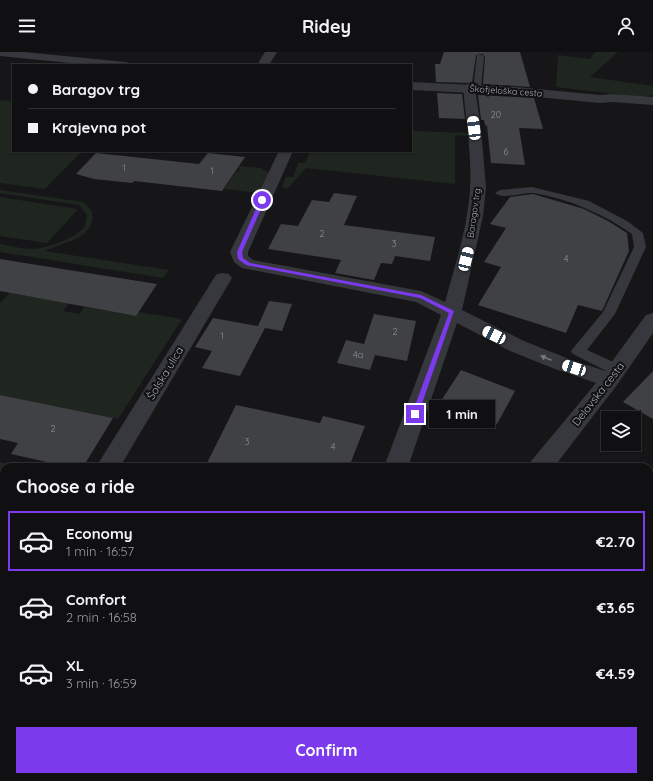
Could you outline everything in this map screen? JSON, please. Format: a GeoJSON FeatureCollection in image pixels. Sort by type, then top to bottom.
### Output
{"type":"FeatureCollection","features":[{"type":"Feature","properties":{"kind":"street"},"geometry":{"type":"LineString","coordinates":[[263,64],[271,52]]}},
{"type":"Feature","properties":{"kind":"street"},"geometry":{"type":"LineString","coordinates":[[0,53],[115,64]]}},
{"type":"Feature","properties":{"kind":"street","name":"Škofjeloška cesta"},"geometry":{"type":"LineString","coordinates":[[412,86],[473,88],[653,101]]}},
{"type":"Feature","properties":{"kind":"street","name":"Baragov trg"},"geometry":{"type":"LineString","coordinates":[[397,463],[452,312],[469,246],[475,216],[478,188],[473,88]]}},
{"type":"Feature","properties":{"kind":"street","name":"Škofjeloška cesta"},"geometry":{"type":"LineString","coordinates":[[600,98],[612,102],[653,110]]}},
{"type":"Feature","properties":{"kind":"street"},"geometry":{"type":"LineString","coordinates":[[286,152],[239,252],[240,258],[248,264],[421,297],[517,346],[562,364],[613,375]]}},
{"type":"Feature","properties":{"kind":"street","name":"Šolska ulica"},"geometry":{"type":"LineString","coordinates":[[110,463],[223,278]]}},
{"type":"Feature","properties":{"kind":"street","name":"Delavska cesta"},"geometry":{"type":"LineString","coordinates":[[543,463],[652,324]]}},
{"type":"Feature","properties":{"kind":"lane"},"geometry":{"type":"LineString","coordinates":[[473,88],[480,57]]}},
{"type":"Feature","properties":{"kind":"lane"},"geometry":{"type":"LineString","coordinates":[[500,193],[532,190],[585,203],[623,223],[637,233],[640,247],[609,314],[578,351],[613,375]]}},
{"type":"Feature","properties":{"kind":"shaded area"},"geometry":{"type":"Polygon","coordinates":[[[595,52],[618,52],[590,77],[653,86],[653,95],[641,97],[556,87],[558,55],[590,59],[595,52]]]}},
{"type":"Feature","properties":{"kind":"shaded area"},"geometry":{"type":"Polygon","coordinates":[[[0,100],[12,101],[12,152],[81,152],[45,189],[0,183],[0,100]]]}},
{"type":"Feature","properties":{"kind":"shaded area"},"geometry":{"type":"Polygon","coordinates":[[[412,127],[415,131],[468,133],[468,136],[455,135],[455,184],[306,168],[288,188],[282,188],[286,177],[293,177],[298,163],[305,163],[310,152],[412,152],[412,127]]]}},
{"type":"Feature","properties":{"kind":"shaded area"},"geometry":{"type":"Polygon","coordinates":[[[239,166],[261,168],[269,173],[258,193],[224,189],[236,172],[240,169],[238,168],[239,166]]]}},
{"type":"Feature","properties":{"kind":"shaded area"},"geometry":{"type":"Polygon","coordinates":[[[0,190],[83,202],[92,211],[92,220],[89,228],[84,234],[69,242],[45,251],[169,270],[163,278],[0,252],[0,244],[34,249],[61,242],[75,235],[85,226],[87,215],[79,205],[0,193],[0,190]]]}},
{"type":"Feature","properties":{"kind":"shaded area"},"geometry":{"type":"Polygon","coordinates":[[[0,197],[78,209],[47,243],[0,236],[0,197]]]}},
{"type":"Feature","properties":{"kind":"shaded area"},"geometry":{"type":"Polygon","coordinates":[[[10,293],[69,303],[63,311],[79,314],[84,307],[136,316],[138,312],[182,319],[118,419],[0,395],[0,303],[10,293]]]}},
{"type":"Feature","properties":{"kind":"building"},"geometry":{"type":"Polygon","coordinates":[[[444,52],[520,52],[530,87],[483,84],[485,57],[483,54],[476,55],[472,83],[436,82],[435,64],[440,64],[444,52]]]}},
{"type":"Feature","properties":{"kind":"building"},"geometry":{"type":"Polygon","coordinates":[[[437,93],[462,94],[465,119],[439,118],[437,93]]]}},
{"type":"Feature","properties":{"kind":"building"},"geometry":{"type":"Polygon","coordinates":[[[478,95],[534,98],[543,129],[519,128],[525,165],[491,163],[487,126],[485,125],[484,120],[481,120],[478,95]]]}},
{"type":"Feature","properties":{"kind":"building"},"geometry":{"type":"Polygon","coordinates":[[[96,153],[199,164],[208,153],[245,157],[222,191],[134,181],[132,183],[94,179],[76,174],[96,153]]]}},
{"type":"Feature","properties":{"kind":"building"},"geometry":{"type":"Polygon","coordinates":[[[334,193],[357,196],[344,225],[435,237],[430,261],[395,256],[392,264],[381,263],[374,280],[335,273],[341,260],[268,249],[281,224],[298,226],[312,200],[329,202],[334,193]]]}},
{"type":"Feature","properties":{"kind":"building"},"geometry":{"type":"Polygon","coordinates":[[[533,194],[584,209],[608,221],[627,233],[629,251],[602,311],[578,305],[566,333],[478,305],[501,267],[484,262],[506,228],[490,224],[510,197],[533,194]]]}},
{"type":"Feature","properties":{"kind":"building"},"geometry":{"type":"Polygon","coordinates":[[[0,259],[157,284],[136,316],[0,291],[0,259]]]}},
{"type":"Feature","properties":{"kind":"building"},"geometry":{"type":"Polygon","coordinates":[[[269,301],[292,304],[282,331],[265,328],[240,376],[202,368],[212,351],[195,347],[213,318],[258,326],[269,301]]]}},
{"type":"Feature","properties":{"kind":"building"},"geometry":{"type":"Polygon","coordinates":[[[374,314],[416,321],[407,361],[375,355],[370,370],[337,363],[346,340],[364,344],[374,314]]]}},
{"type":"Feature","properties":{"kind":"building"},"geometry":{"type":"Polygon","coordinates":[[[461,370],[515,391],[497,424],[441,401],[461,370]]]}},
{"type":"Feature","properties":{"kind":"building"},"geometry":{"type":"Polygon","coordinates":[[[653,371],[653,419],[623,402],[653,371]]]}},
{"type":"Feature","properties":{"kind":"building"},"geometry":{"type":"Polygon","coordinates":[[[0,395],[113,418],[85,463],[51,463],[11,454],[18,443],[0,439],[0,395]]]}},
{"type":"Feature","properties":{"kind":"building"},"geometry":{"type":"Polygon","coordinates":[[[236,405],[320,423],[323,416],[365,426],[351,463],[207,463],[236,405]]]}},
{"type":"Feature","properties":{"kind":"route"},"geometry":{"type":"LineString","coordinates":[[262,200],[239,252],[240,258],[248,264],[421,297],[452,312],[415,414]]}}]}
